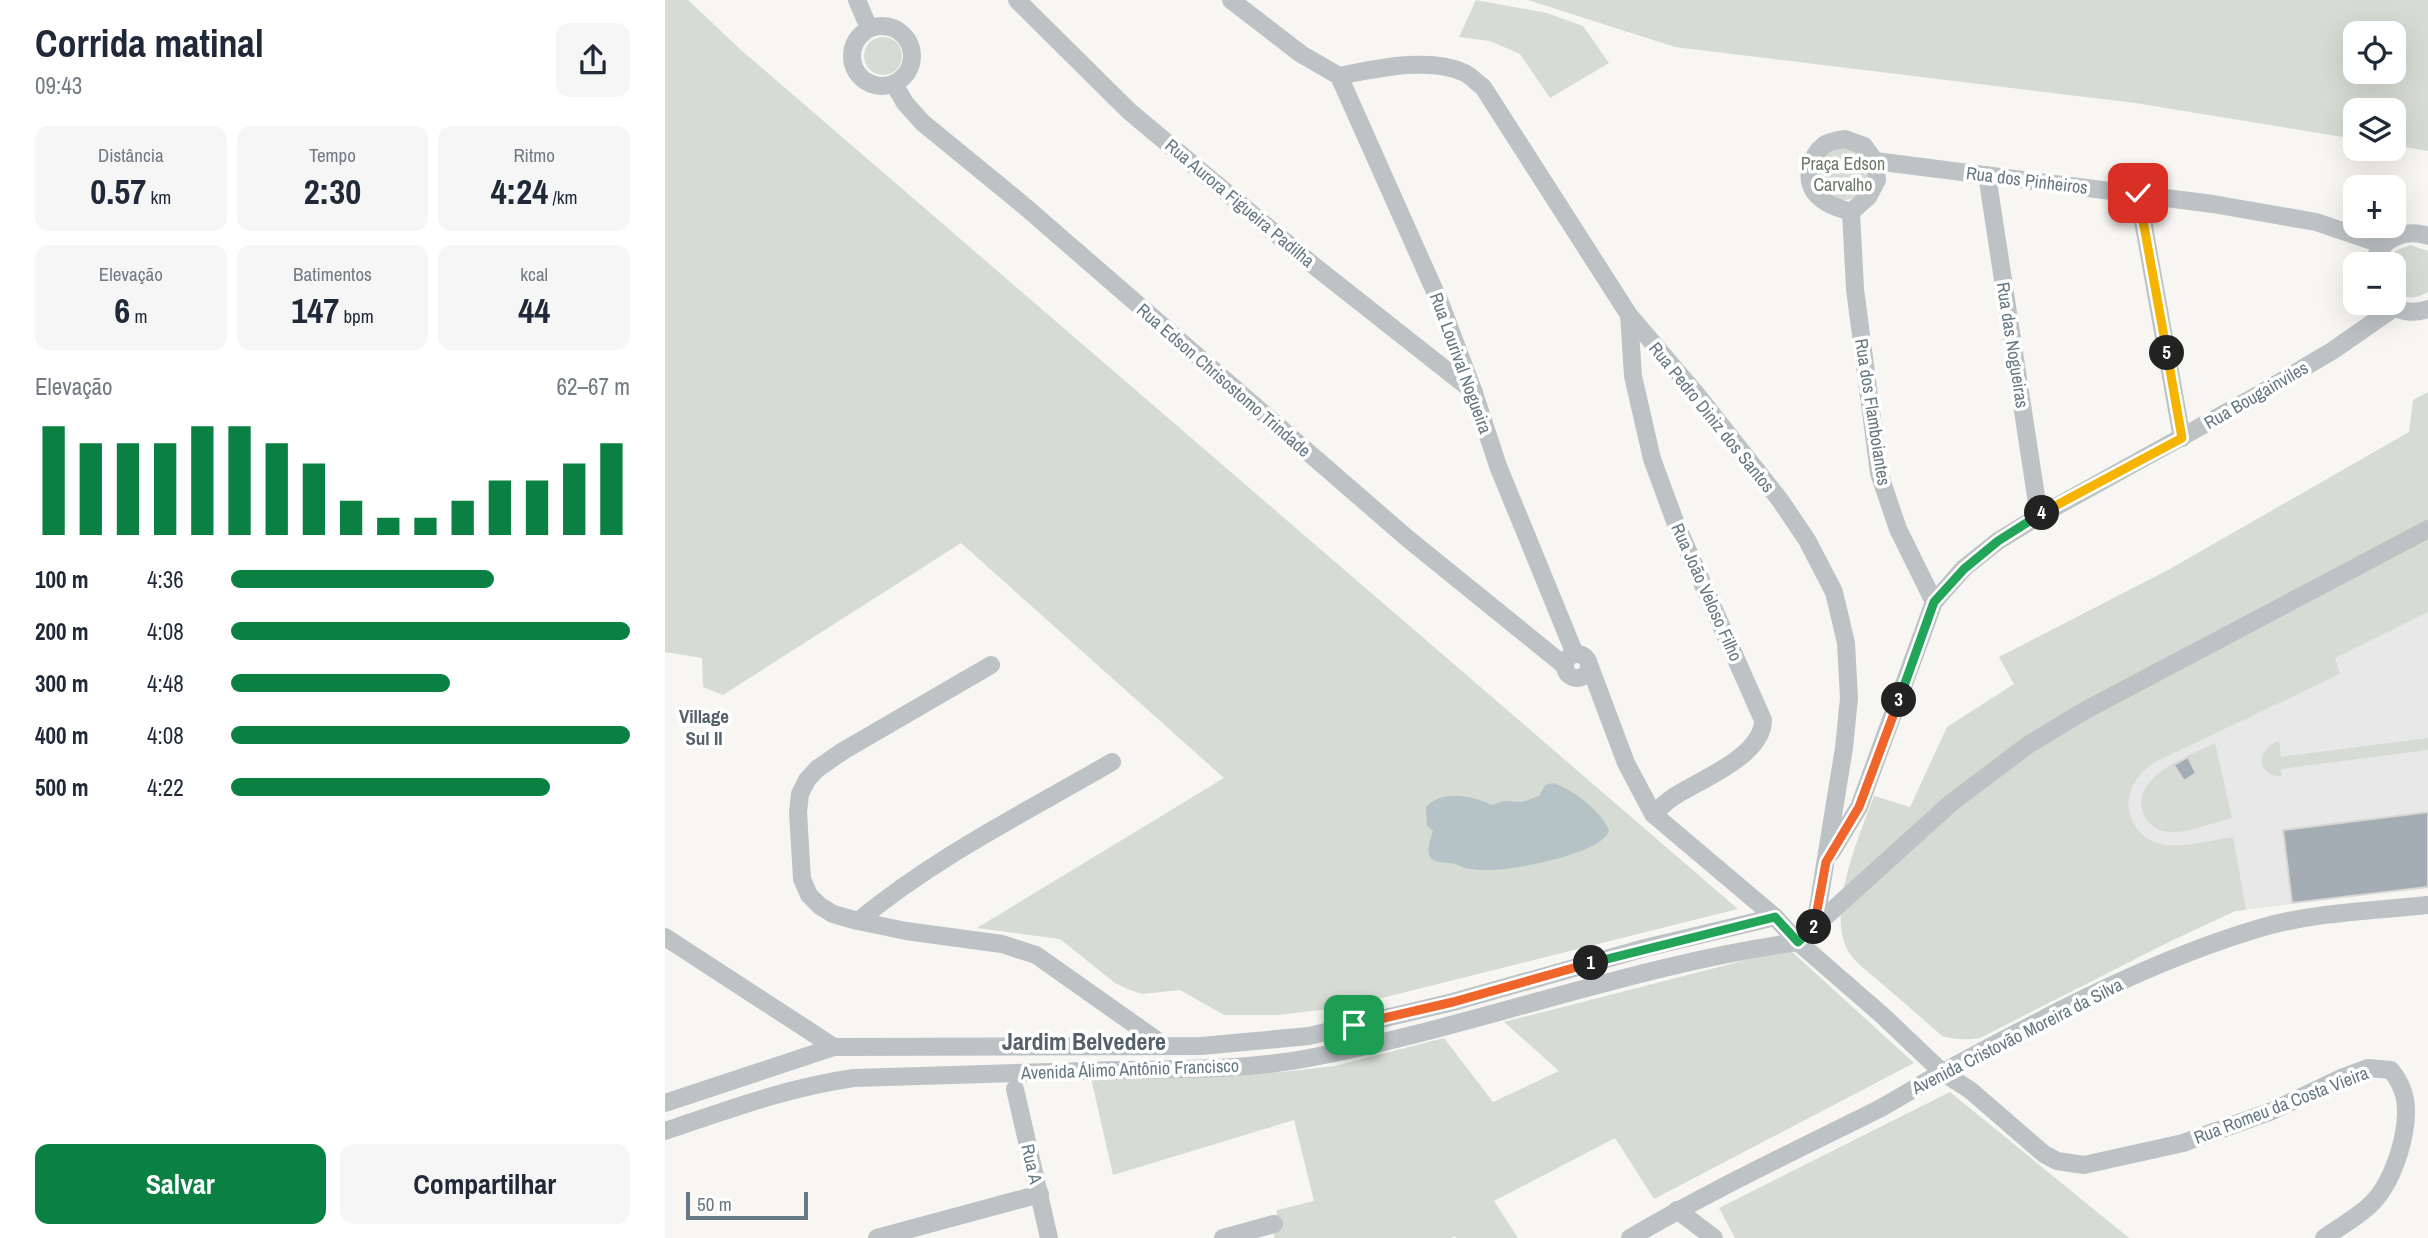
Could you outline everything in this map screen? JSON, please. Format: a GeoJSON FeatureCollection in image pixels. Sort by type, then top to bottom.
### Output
{"type":"FeatureCollection","features":[{"type":"Feature","properties":{"kind":"street"},"geometry":{"type":"LineString","coordinates":[[857,0],[869,28]]}},
{"type":"Feature","properties":{"kind":"street","name":"Rua Aurora Figueira Padilha"},"geometry":{"type":"LineString","coordinates":[[1017,0],[1129,111],[1313,265],[1474,393]]}},
{"type":"Feature","properties":{"kind":"street"},"geometry":{"type":"LineString","coordinates":[[1231,0],[1301,54],[1339,76]]}},
{"type":"Feature","properties":{"kind":"street"},"geometry":{"type":"LineString","coordinates":[[885,25],[900,31],[911,43],[913,59],[910,67],[907,74],[894,84],[881,86],[868,83],[858,74],[852,62],[853,48],[859,37],[869,28],[885,25]]}},
{"type":"Feature","properties":{"kind":"street","name":"Rua Pedro Diniz dos Santos"},"geometry":{"type":"LineString","coordinates":[[1339,76],[1409,65],[1441,66],[1465,73],[1483,87],[1629,315],[1698,396],[1780,500],[1807,540],[1834,592],[1846,643],[1849,698],[1815,926]]}},
{"type":"Feature","properties":{"kind":"street","name":"Rua Lourival Nogueira"},"geometry":{"type":"LineString","coordinates":[[1339,76],[1441,305],[1571,666]]}},
{"type":"Feature","properties":{"kind":"street","name":"Rua Edson Chrisostomo Trindade"},"geometry":{"type":"LineString","coordinates":[[894,84],[905,103],[923,123],[1022,204],[1407,538],[1571,666]]}},
{"type":"Feature","properties":{"kind":"street"},"geometry":{"type":"LineString","coordinates":[[1845,139],[1864,146],[1875,161],[1877,180],[1868,197],[1851,212],[1832,205],[1816,194],[1809,176],[1813,157],[1826,143],[1845,139]]}},
{"type":"Feature","properties":{"kind":"street","name":"Rua dos Pinheiros"},"geometry":{"type":"LineString","coordinates":[[1875,161],[2138,193],[2316,222],[2384,245]]}},
{"type":"Feature","properties":{"kind":"street","name":"Rua das Nogueiras"},"geometry":{"type":"LineString","coordinates":[[1987,175],[2039,516]]}},
{"type":"Feature","properties":{"kind":"street"},"geometry":{"type":"LineString","coordinates":[[2138,193],[2182,438]]}},
{"type":"Feature","properties":{"kind":"street","name":"Rua dos Flamboiantes"},"geometry":{"type":"LineString","coordinates":[[1851,212],[1855,289],[1879,474],[1898,529],[1934,602]]}},
{"type":"Feature","properties":{"kind":"street"},"geometry":{"type":"LineString","coordinates":[[2380,252],[2384,245],[2400,235],[2410,233],[2428,236]]}},
{"type":"Feature","properties":{"kind":"street"},"geometry":{"type":"LineString","coordinates":[[2406,311],[2413,313],[2428,309]]}},
{"type":"Feature","properties":{"kind":"street","name":"Rua João Veloso Filho"},"geometry":{"type":"LineString","coordinates":[[1629,315],[1633,376],[1652,459],[1676,524],[1763,720],[1763,730],[1749,750],[1674,797],[1653,814]]}},
{"type":"Feature","properties":{"kind":"street","name":"Rua Bougainviles"},"geometry":{"type":"LineString","coordinates":[[1826,862],[1859,807],[1934,602],[1973,562],[1998,541],[2039,516],[2182,438],[2332,351],[2377,315]]}},
{"type":"Feature","properties":{"kind":"street"},"geometry":{"type":"LineString","coordinates":[[1798,942],[1951,803],[2028,745],[2084,711],[2428,529]]}},
{"type":"Feature","properties":{"kind":"street"},"geometry":{"type":"LineString","coordinates":[[1611,718],[1571,666],[1582,654],[1587,658],[1611,718],[1626,763],[1653,814]]}},
{"type":"Feature","properties":{"kind":"street"},"geometry":{"type":"LineString","coordinates":[[991,665],[843,751],[817,769],[807,780],[800,794],[798,812],[802,879],[809,895],[833,914],[858,921],[906,931],[973,939],[1036,955],[1165,1046]]}},
{"type":"Feature","properties":{"kind":"street"},"geometry":{"type":"LineString","coordinates":[[858,921],[893,892],[942,860],[1112,762]]}},
{"type":"Feature","properties":{"kind":"street","name":"Rua Romeu da Costa Vieira"},"geometry":{"type":"LineString","coordinates":[[1653,814],[1775,917],[1798,942],[1882,1015],[1942,1072],[1970,1090],[2044,1154],[2057,1161],[2084,1164],[2183,1143],[2272,1111],[2368,1068],[2391,1070],[2400,1084],[2405,1101],[2400,1150],[2387,1181],[2372,1203],[2324,1238]]}},
{"type":"Feature","properties":{"kind":"street","name":"Avenida Cristovão Moreira da Silva"},"geometry":{"type":"LineString","coordinates":[[1630,1238],[1677,1210],[1880,1108],[2046,1018],[2153,967],[2263,927],[2316,917],[2428,905]]}},
{"type":"Feature","properties":{"kind":"street","name":"Avenida Álimo Antônio Francisco"},"geometry":{"type":"LineString","coordinates":[[665,1102],[829,1048],[1165,1046],[1240,1044],[1309,1036],[1401,1015],[1645,948],[1775,917]]}},
{"type":"Feature","properties":{"kind":"street"},"geometry":{"type":"LineString","coordinates":[[665,937],[829,1048],[824,1067],[832,1081]]}},
{"type":"Feature","properties":{"kind":"street","name":"Avenida Álimo Antônio Francisco"},"geometry":{"type":"LineString","coordinates":[[665,1131],[762,1098],[855,1078],[1206,1068],[1307,1059],[1745,949],[1798,942]]}},
{"type":"Feature","properties":{"kind":"street"},"geometry":{"type":"LineString","coordinates":[[852,1048],[856,1063],[855,1078]]}},
{"type":"Feature","properties":{"kind":"street","name":"Rua A"},"geometry":{"type":"LineString","coordinates":[[1015,1089],[1049,1238]]}},
{"type":"Feature","properties":{"kind":"street"},"geometry":{"type":"LineString","coordinates":[[877,1238],[1039,1194]]}},
{"type":"Feature","properties":{"kind":"street"},"geometry":{"type":"LineString","coordinates":[[1677,1210],[1714,1238]]}},
{"type":"Feature","properties":{"kind":"street"},"geometry":{"type":"LineString","coordinates":[[1223,1238],[1274,1224]]}},
{"type":"Feature","properties":{"kind":"shaded area"},"geometry":{"type":"Polygon","coordinates":[[[2428,612],[2428,887],[2235,911],[2173,940],[2053,808],[2299,675],[2428,612]]]}},
{"type":"Feature","properties":{"kind":"shaded area"},"geometry":{"type":"Polygon","coordinates":[[[1553,783],[1577,795],[1600,816],[1609,830],[1604,838],[1592,846],[1557,859],[1503,869],[1470,869],[1436,861],[1430,857],[1433,831],[1427,826],[1426,807],[1433,801],[1458,796],[1492,805],[1504,801],[1522,802],[1539,796],[1545,785],[1553,783]]]}},
{"type":"Feature","properties":{"kind":"green space"},"geometry":{"type":"Polygon","coordinates":[[[665,0],[688,0],[741,50],[1738,909],[1390,996],[1337,1008],[1278,1015],[1224,1015],[1180,990],[1142,994],[1115,983],[1060,939],[977,928],[1224,778],[961,543],[723,695],[703,687],[702,658],[665,652],[665,0]]]}},
{"type":"Feature","properties":{"kind":"green space"},"geometry":{"type":"Polygon","coordinates":[[[1476,0],[1547,13],[1583,26],[1609,63],[1550,98],[1520,54],[1490,41],[1459,37],[1476,0]]]}},
{"type":"Feature","properties":{"kind":"green space"},"geometry":{"type":"Polygon","coordinates":[[[1528,0],[2428,0],[2428,151],[2406,147],[2406,98],[2343,98],[2343,137],[2135,103],[1675,47],[1528,0]]]}},
{"type":"Feature","properties":{"kind":"green space"},"geometry":{"type":"Polygon","coordinates":[[[883,37],[897,42],[902,56],[897,70],[883,75],[869,70],[864,56],[869,42],[883,37]]]}},
{"type":"Feature","properties":{"kind":"green space","name":"Praça Edson Carvalho"},"geometry":{"type":"Polygon","coordinates":[[[1843,146],[1862,154],[1870,173],[1862,192],[1843,200],[1824,192],[1816,173],[1824,154],[1843,146]]]}},
{"type":"Feature","properties":{"kind":"green space"},"geometry":{"type":"Polygon","coordinates":[[[2410,245],[2428,251],[2428,292],[2411,298],[2406,297],[2406,252],[2395,251],[2410,245]]]}},
{"type":"Feature","properties":{"kind":"green space"},"geometry":{"type":"Polygon","coordinates":[[[2428,392],[2428,612],[2335,658],[2340,674],[2153,763],[2138,777],[2130,794],[2128,804],[2133,823],[2143,836],[2155,842],[2185,845],[2233,837],[2246,910],[2235,911],[2173,940],[1980,1038],[1942,1036],[1857,962],[1843,938],[1842,898],[1853,854],[1874,796],[1910,807],[1947,727],[2014,684],[1999,657],[2168,570],[2409,432],[2413,400],[2428,392]]]}},
{"type":"Feature","properties":{"kind":"green space"},"geometry":{"type":"Polygon","coordinates":[[[2428,738],[2428,750],[2281,769],[2282,776],[2267,771],[2262,761],[2266,749],[2279,741],[2281,757],[2428,738]]]}},
{"type":"Feature","properties":{"kind":"green space"},"geometry":{"type":"Polygon","coordinates":[[[2215,743],[2232,818],[2175,832],[2153,826],[2143,813],[2141,800],[2145,788],[2165,769],[2215,743]]]}},
{"type":"Feature","properties":{"kind":"green space"},"geometry":{"type":"Polygon","coordinates":[[[1789,949],[1914,1063],[1654,1199],[1615,1138],[1494,1201],[1518,1238],[1274,1238],[1277,1210],[1314,1201],[1294,1120],[1113,1175],[1091,1078],[1283,1072],[1335,1066],[1444,1038],[1493,1102],[1559,1071],[1504,1022],[1789,949]]]}},
{"type":"Feature","properties":{"kind":"green space"},"geometry":{"type":"Polygon","coordinates":[[[1950,1092],[2129,1238],[1735,1238],[1719,1208],[1950,1092]]]}},
{"type":"Feature","properties":{"kind":"building"},"geometry":{"type":"Polygon","coordinates":[[[2188,757],[2196,773],[2184,781],[2174,765],[2188,757]]]}},
{"type":"Feature","properties":{"kind":"building"},"geometry":{"type":"Polygon","coordinates":[[[2428,812],[2428,887],[2292,903],[2283,830],[2428,812]]]}},
{"type":"Feature","properties":{"kind":"district","name":"Village Sul II"},"geometry":{"type":"Point","coordinates":[704,727]}},
{"type":"Feature","properties":{"kind":"district","name":"Jardim Belvedere"},"geometry":{"type":"Point","coordinates":[1084,1041]}},
{"type":"Feature","properties":{"kind":"route"},"geometry":{"type":"LineString","coordinates":[[1354,1025],[1453,1002],[1645,948],[1775,917],[1798,942],[1815,926],[1826,862],[1859,807],[1934,602],[1964,569],[1998,541],[2082,491],[2182,438],[2138,193]]}}]}
